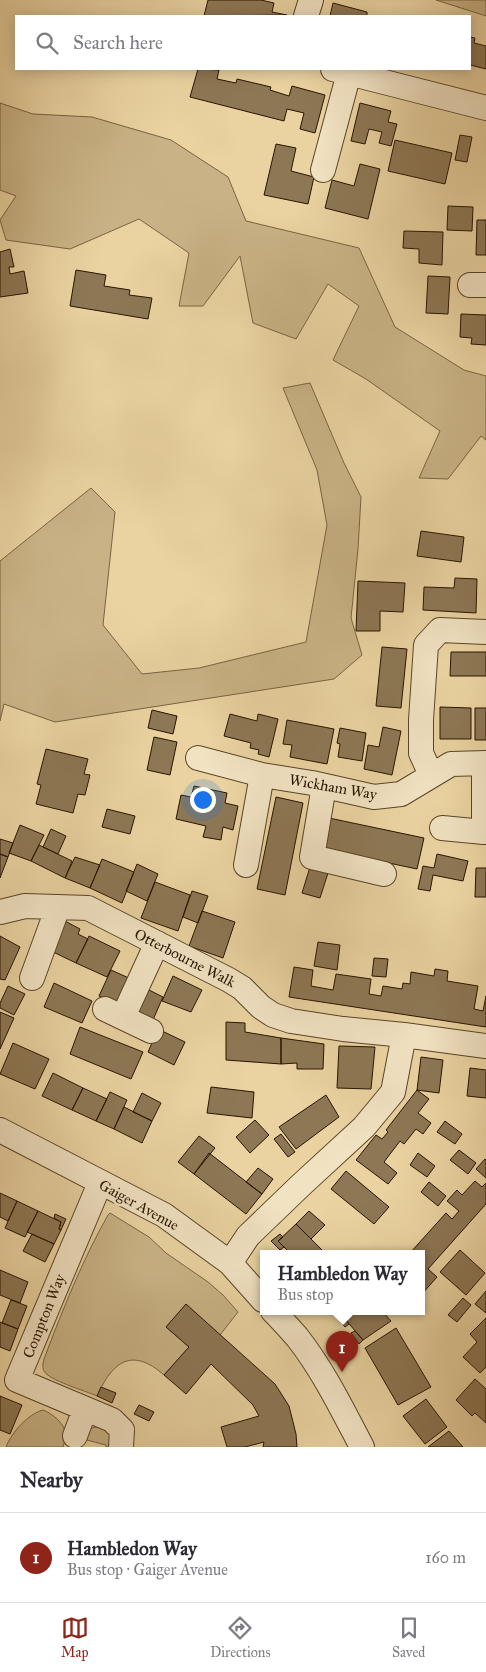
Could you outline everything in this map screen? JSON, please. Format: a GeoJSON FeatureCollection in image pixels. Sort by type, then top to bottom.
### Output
{"type":"FeatureCollection","features":[{"type":"Feature","properties":{"kind":"street"},"geometry":{"type":"LineString","coordinates":[[306,15],[311,0]]}},
{"type":"Feature","properties":{"kind":"street"},"geometry":{"type":"LineString","coordinates":[[322,170],[341,71],[486,108]]}},
{"type":"Feature","properties":{"kind":"street"},"geometry":{"type":"LineString","coordinates":[[431,775],[421,753],[421,720],[426,645],[440,630],[486,632]]}},
{"type":"Feature","properties":{"kind":"street","name":"Wickham Way"},"geometry":{"type":"LineString","coordinates":[[198,758],[262,775],[374,797],[401,794],[451,764],[485,763]]}},
{"type":"Feature","properties":{"kind":"street"},"geometry":{"type":"LineString","coordinates":[[442,828],[484,832],[485,763]]}},
{"type":"Feature","properties":{"kind":"street"},"geometry":{"type":"LineString","coordinates":[[246,865],[262,775]]}},
{"type":"Feature","properties":{"kind":"street"},"geometry":{"type":"LineString","coordinates":[[324,786],[312,857],[384,874]]}},
{"type":"Feature","properties":{"kind":"street","name":"Otterbourne Walk"},"geometry":{"type":"LineString","coordinates":[[0,912],[25,906],[88,908],[229,980],[242,988],[261,1007],[273,1015],[291,1021],[486,1046]]}},
{"type":"Feature","properties":{"kind":"street"},"geometry":{"type":"LineString","coordinates":[[32,978],[58,907]]}},
{"type":"Feature","properties":{"kind":"street"},"geometry":{"type":"LineString","coordinates":[[151,1031],[114,1013],[157,943]]}},
{"type":"Feature","properties":{"kind":"street"},"geometry":{"type":"LineString","coordinates":[[230,1263],[248,1236],[300,1185],[364,1127],[393,1092],[404,1035]]}},
{"type":"Feature","properties":{"kind":"street","name":"Gaiger Avenue"},"geometry":{"type":"LineString","coordinates":[[0,1130],[164,1215],[230,1263],[260,1297]]}},
{"type":"Feature","properties":{"kind":"street","name":"Compton Way"},"geometry":{"type":"LineString","coordinates":[[100,1183],[72,1248],[9,1377],[112,1420],[122,1430],[121,1447]]}},
{"type":"Feature","properties":{"kind":"street"},"geometry":{"type":"LineString","coordinates":[[277,1315],[296,1336],[319,1369],[339,1402],[362,1447]]}},
{"type":"Feature","properties":{"kind":"street"},"geometry":{"type":"LineString","coordinates":[[74,1436],[85,1409]]}},
{"type":"Feature","properties":{"kind":"shaded area"},"geometry":{"type":"Polygon","coordinates":[[[436,0],[486,0],[486,16],[436,0]]]}},
{"type":"Feature","properties":{"kind":"shaded area"},"geometry":{"type":"Polygon","coordinates":[[[0,103],[33,114],[92,117],[171,140],[228,177],[246,221],[359,248],[395,327],[464,370],[486,376],[486,440],[481,436],[448,479],[419,478],[440,431],[366,379],[333,360],[359,306],[328,284],[296,339],[253,323],[240,256],[203,306],[179,306],[189,253],[139,219],[70,249],[6,240],[0,220],[16,196],[0,190],[0,103]]]}},
{"type":"Feature","properties":{"kind":"shaded area"},"geometry":{"type":"Polygon","coordinates":[[[310,383],[344,463],[361,497],[351,618],[362,655],[334,679],[55,722],[4,704],[0,721],[0,561],[91,488],[115,512],[103,625],[142,674],[199,668],[306,642],[327,525],[317,470],[283,388],[310,383]]]}},
{"type":"Feature","properties":{"kind":"shaded area"},"geometry":{"type":"Polygon","coordinates":[[[110,1213],[149,1237],[166,1253],[208,1282],[238,1312],[220,1335],[186,1305],[166,1327],[189,1347],[164,1375],[153,1366],[142,1362],[133,1360],[125,1362],[110,1374],[97,1396],[52,1378],[44,1371],[43,1365],[73,1286],[110,1213]]]}},
{"type":"Feature","properties":{"kind":"shaded area"},"geometry":{"type":"Polygon","coordinates":[[[43,1410],[54,1416],[63,1426],[66,1434],[63,1447],[6,1447],[12,1435],[21,1424],[32,1415],[43,1410]]]}},
{"type":"Feature","properties":{"kind":"shaded area"},"geometry":{"type":"Polygon","coordinates":[[[100,1426],[112,1434],[112,1447],[106,1447],[106,1445],[83,1439],[88,1429],[100,1426]]]}},
{"type":"Feature","properties":{"kind":"building"},"geometry":{"type":"Polygon","coordinates":[[[208,0],[261,0],[274,3],[272,12],[287,15],[204,15],[208,0]]]}},
{"type":"Feature","properties":{"kind":"building"},"geometry":{"type":"Polygon","coordinates":[[[333,3],[367,12],[367,15],[330,15],[333,3]]]}},
{"type":"Feature","properties":{"kind":"building"},"geometry":{"type":"Polygon","coordinates":[[[471,37],[475,38],[474,43],[486,46],[486,69],[471,65],[471,37]]]}},
{"type":"Feature","properties":{"kind":"building"},"geometry":{"type":"Polygon","coordinates":[[[198,70],[219,70],[217,79],[236,83],[237,79],[271,87],[270,90],[289,96],[292,86],[325,95],[315,133],[300,129],[304,113],[287,109],[284,121],[190,97],[198,70]]]}},
{"type":"Feature","properties":{"kind":"building"},"geometry":{"type":"Polygon","coordinates":[[[360,103],[391,111],[388,122],[397,124],[391,146],[379,143],[382,132],[369,129],[365,144],[351,141],[360,103]]]}},
{"type":"Feature","properties":{"kind":"building"},"geometry":{"type":"Polygon","coordinates":[[[460,135],[472,137],[467,162],[455,160],[460,135]]]}},
{"type":"Feature","properties":{"kind":"building"},"geometry":{"type":"Polygon","coordinates":[[[395,140],[452,153],[445,184],[388,171],[395,140]]]}},
{"type":"Feature","properties":{"kind":"building"},"geometry":{"type":"Polygon","coordinates":[[[276,144],[296,148],[291,171],[314,177],[308,204],[264,195],[276,144]]]}},
{"type":"Feature","properties":{"kind":"building"},"geometry":{"type":"Polygon","coordinates":[[[360,164],[380,169],[368,219],[325,208],[332,180],[354,186],[360,164]]]}},
{"type":"Feature","properties":{"kind":"building"},"geometry":{"type":"Polygon","coordinates":[[[448,206],[473,207],[472,231],[447,230],[448,206]]]}},
{"type":"Feature","properties":{"kind":"building"},"geometry":{"type":"Polygon","coordinates":[[[477,220],[486,220],[486,255],[476,255],[477,220]]]}},
{"type":"Feature","properties":{"kind":"building"},"geometry":{"type":"Polygon","coordinates":[[[404,231],[443,232],[442,265],[419,263],[419,249],[403,248],[404,231]]]}},
{"type":"Feature","properties":{"kind":"building"},"geometry":{"type":"Polygon","coordinates":[[[10,249],[14,267],[9,267],[10,274],[24,271],[28,293],[0,297],[0,252],[10,249]]]}},
{"type":"Feature","properties":{"kind":"building"},"geometry":{"type":"Polygon","coordinates":[[[76,270],[106,275],[104,286],[130,290],[129,295],[152,298],[148,319],[70,306],[76,270]]]}},
{"type":"Feature","properties":{"kind":"building"},"geometry":{"type":"Polygon","coordinates":[[[428,276],[450,277],[448,314],[426,313],[428,276]]]}},
{"type":"Feature","properties":{"kind":"building"},"geometry":{"type":"Polygon","coordinates":[[[461,314],[486,315],[486,345],[471,344],[472,338],[460,337],[461,314]]]}},
{"type":"Feature","properties":{"kind":"building"},"geometry":{"type":"Polygon","coordinates":[[[421,531],[464,537],[461,562],[417,556],[421,531]]]}},
{"type":"Feature","properties":{"kind":"building"},"geometry":{"type":"Polygon","coordinates":[[[455,578],[477,579],[476,613],[423,610],[424,587],[454,588],[455,578]]]}},
{"type":"Feature","properties":{"kind":"building"},"geometry":{"type":"Polygon","coordinates":[[[358,581],[405,583],[403,612],[380,611],[380,631],[356,631],[358,581]]]}},
{"type":"Feature","properties":{"kind":"building"},"geometry":{"type":"Polygon","coordinates":[[[382,647],[407,649],[401,708],[376,706],[382,647]]]}},
{"type":"Feature","properties":{"kind":"building"},"geometry":{"type":"Polygon","coordinates":[[[451,652],[486,652],[486,676],[450,676],[451,652]]]}},
{"type":"Feature","properties":{"kind":"building"},"geometry":{"type":"Polygon","coordinates":[[[440,707],[471,708],[471,739],[440,739],[440,707]]]}},
{"type":"Feature","properties":{"kind":"building"},"geometry":{"type":"Polygon","coordinates":[[[475,708],[486,708],[486,740],[475,740],[475,708]]]}},
{"type":"Feature","properties":{"kind":"building"},"geometry":{"type":"Polygon","coordinates":[[[152,710],[177,716],[173,734],[148,728],[152,710]]]}},
{"type":"Feature","properties":{"kind":"building"},"geometry":{"type":"Polygon","coordinates":[[[230,714],[257,721],[258,714],[278,719],[269,757],[258,754],[259,750],[250,748],[251,743],[224,736],[230,714]]]}},
{"type":"Feature","properties":{"kind":"building"},"geometry":{"type":"Polygon","coordinates":[[[287,720],[334,729],[327,764],[290,757],[292,745],[283,744],[287,720]]]}},
{"type":"Feature","properties":{"kind":"building"},"geometry":{"type":"Polygon","coordinates":[[[383,727],[401,731],[392,775],[364,769],[368,745],[379,747],[383,727]]]}},
{"type":"Feature","properties":{"kind":"building"},"geometry":{"type":"Polygon","coordinates":[[[340,728],[366,733],[362,761],[338,757],[340,744],[337,743],[340,728]]]}},
{"type":"Feature","properties":{"kind":"building"},"geometry":{"type":"Polygon","coordinates":[[[154,737],[177,742],[170,775],[147,770],[154,737]]]}},
{"type":"Feature","properties":{"kind":"building"},"geometry":{"type":"Polygon","coordinates":[[[46,749],[88,759],[84,774],[90,775],[85,795],[78,794],[73,813],[36,804],[41,785],[37,784],[46,749]]]}},
{"type":"Feature","properties":{"kind":"building"},"geometry":{"type":"Polygon","coordinates":[[[194,786],[227,793],[225,803],[238,806],[233,830],[223,827],[221,840],[203,837],[206,826],[176,819],[181,795],[191,797],[194,786]]]}},
{"type":"Feature","properties":{"kind":"building"},"geometry":{"type":"Polygon","coordinates":[[[276,797],[303,803],[285,895],[257,889],[276,797]]]}},
{"type":"Feature","properties":{"kind":"building"},"geometry":{"type":"Polygon","coordinates":[[[107,809],[135,816],[130,834],[102,827],[107,809]]]}},
{"type":"Feature","properties":{"kind":"building"},"geometry":{"type":"Polygon","coordinates":[[[329,818],[424,838],[417,869],[323,849],[329,818]]]}},
{"type":"Feature","properties":{"kind":"building"},"geometry":{"type":"Polygon","coordinates":[[[20,825],[44,835],[31,861],[9,853],[20,825]]]}},
{"type":"Feature","properties":{"kind":"building"},"geometry":{"type":"Polygon","coordinates":[[[51,829],[66,836],[58,854],[43,847],[51,829]]]}},
{"type":"Feature","properties":{"kind":"building"},"geometry":{"type":"Polygon","coordinates":[[[0,839],[13,843],[8,857],[0,854],[0,839]]]}},
{"type":"Feature","properties":{"kind":"building"},"geometry":{"type":"Polygon","coordinates":[[[39,845],[72,861],[65,878],[31,861],[39,845]]]}},
{"type":"Feature","properties":{"kind":"building"},"geometry":{"type":"Polygon","coordinates":[[[0,854],[8,857],[0,878],[0,854]]]}},
{"type":"Feature","properties":{"kind":"building"},"geometry":{"type":"Polygon","coordinates":[[[437,854],[468,861],[463,881],[433,875],[430,891],[418,889],[423,866],[434,868],[437,854]]]}},
{"type":"Feature","properties":{"kind":"building"},"geometry":{"type":"Polygon","coordinates":[[[75,857],[100,865],[90,888],[65,878],[75,857]]]}},
{"type":"Feature","properties":{"kind":"building"},"geometry":{"type":"Polygon","coordinates":[[[102,859],[134,872],[122,903],[90,888],[102,859]]]}},
{"type":"Feature","properties":{"kind":"building"},"geometry":{"type":"Polygon","coordinates":[[[137,864],[158,874],[147,901],[126,891],[137,864]]]}},
{"type":"Feature","properties":{"kind":"building"},"geometry":{"type":"Polygon","coordinates":[[[310,867],[328,873],[320,898],[302,893],[310,867]]]}},
{"type":"Feature","properties":{"kind":"building"},"geometry":{"type":"Polygon","coordinates":[[[476,868],[486,868],[486,897],[475,897],[476,868]]]}},
{"type":"Feature","properties":{"kind":"building"},"geometry":{"type":"Polygon","coordinates":[[[155,882],[190,895],[178,931],[141,918],[155,882]]]}},
{"type":"Feature","properties":{"kind":"building"},"geometry":{"type":"Polygon","coordinates":[[[192,891],[208,896],[198,923],[183,917],[192,891]]]}},
{"type":"Feature","properties":{"kind":"building"},"geometry":{"type":"Polygon","coordinates":[[[202,911],[235,922],[223,958],[189,946],[202,911]]]}},
{"type":"Feature","properties":{"kind":"building"},"geometry":{"type":"Polygon","coordinates":[[[63,920],[80,929],[78,934],[88,939],[76,963],[49,950],[63,920]]]}},
{"type":"Feature","properties":{"kind":"building"},"geometry":{"type":"Polygon","coordinates":[[[0,936],[20,947],[5,980],[0,979],[0,936]]]}},
{"type":"Feature","properties":{"kind":"building"},"geometry":{"type":"Polygon","coordinates":[[[89,936],[120,951],[107,977],[76,963],[89,936]]]}},
{"type":"Feature","properties":{"kind":"building"},"geometry":{"type":"Polygon","coordinates":[[[318,942],[340,945],[337,970],[314,966],[318,942]]]}},
{"type":"Feature","properties":{"kind":"building"},"geometry":{"type":"Polygon","coordinates":[[[374,958],[388,959],[386,977],[372,976],[374,958]]]}},
{"type":"Feature","properties":{"kind":"building"},"geometry":{"type":"Polygon","coordinates":[[[294,967],[313,970],[311,986],[333,990],[336,974],[371,979],[369,994],[381,996],[383,986],[402,989],[403,983],[410,984],[411,972],[434,976],[435,969],[448,971],[447,981],[478,986],[474,1009],[483,1011],[486,996],[486,1027],[289,997],[294,967]]]}},
{"type":"Feature","properties":{"kind":"building"},"geometry":{"type":"Polygon","coordinates":[[[111,970],[131,979],[118,1005],[99,996],[111,970]]]}},
{"type":"Feature","properties":{"kind":"building"},"geometry":{"type":"Polygon","coordinates":[[[173,976],[202,990],[191,1012],[162,1001],[173,976]]]}},
{"type":"Feature","properties":{"kind":"building"},"geometry":{"type":"Polygon","coordinates":[[[54,983],[92,1001],[82,1023],[44,1007],[54,983]]]}},
{"type":"Feature","properties":{"kind":"building"},"geometry":{"type":"Polygon","coordinates":[[[8,986],[25,994],[14,1015],[0,1008],[0,1003],[8,986]]]}},
{"type":"Feature","properties":{"kind":"building"},"geometry":{"type":"Polygon","coordinates":[[[145,988],[163,997],[152,1022],[133,1013],[145,988]]]}},
{"type":"Feature","properties":{"kind":"building"},"geometry":{"type":"Polygon","coordinates":[[[0,1012],[14,1018],[0,1049],[0,1012]]]}},
{"type":"Feature","properties":{"kind":"building"},"geometry":{"type":"Polygon","coordinates":[[[226,1022],[245,1023],[245,1032],[281,1038],[281,1064],[226,1060],[226,1022]]]}},
{"type":"Feature","properties":{"kind":"building"},"geometry":{"type":"Polygon","coordinates":[[[80,1027],[143,1052],[131,1079],[70,1054],[80,1027]]]}},
{"type":"Feature","properties":{"kind":"building"},"geometry":{"type":"Polygon","coordinates":[[[158,1029],[185,1042],[174,1065],[148,1052],[158,1029]]]}},
{"type":"Feature","properties":{"kind":"building"},"geometry":{"type":"Polygon","coordinates":[[[281,1038],[324,1044],[323,1069],[297,1069],[297,1063],[281,1064],[281,1038]]]}},
{"type":"Feature","properties":{"kind":"building"},"geometry":{"type":"Polygon","coordinates":[[[13,1043],[49,1059],[35,1089],[0,1074],[13,1043]]]}},
{"type":"Feature","properties":{"kind":"building"},"geometry":{"type":"Polygon","coordinates":[[[339,1046],[375,1047],[371,1089],[337,1088],[339,1046]]]}},
{"type":"Feature","properties":{"kind":"building"},"geometry":{"type":"Polygon","coordinates":[[[421,1057],[443,1060],[439,1093],[417,1090],[421,1057]]]}},
{"type":"Feature","properties":{"kind":"building"},"geometry":{"type":"Polygon","coordinates":[[[470,1068],[486,1070],[486,1098],[467,1096],[470,1068]]]}},
{"type":"Feature","properties":{"kind":"building"},"geometry":{"type":"Polygon","coordinates":[[[53,1073],[83,1088],[72,1110],[42,1096],[53,1073]]]}},
{"type":"Feature","properties":{"kind":"building"},"geometry":{"type":"Polygon","coordinates":[[[211,1087],[254,1092],[252,1118],[207,1113],[211,1087]]]}},
{"type":"Feature","properties":{"kind":"building"},"geometry":{"type":"Polygon","coordinates":[[[83,1088],[107,1099],[96,1121],[72,1110],[83,1088]]]}},
{"type":"Feature","properties":{"kind":"building"},"geometry":{"type":"Polygon","coordinates":[[[417,1090],[429,1099],[418,1113],[431,1123],[423,1134],[416,1129],[404,1144],[400,1141],[384,1162],[397,1173],[388,1184],[356,1160],[376,1135],[382,1139],[388,1132],[386,1130],[417,1090]]]}},
{"type":"Feature","properties":{"kind":"building"},"geometry":{"type":"Polygon","coordinates":[[[110,1092],[127,1100],[114,1129],[96,1121],[110,1092]]]}},
{"type":"Feature","properties":{"kind":"building"},"geometry":{"type":"Polygon","coordinates":[[[142,1093],[161,1103],[152,1121],[133,1112],[142,1093]]]}},
{"type":"Feature","properties":{"kind":"building"},"geometry":{"type":"Polygon","coordinates":[[[326,1095],[339,1117],[296,1149],[279,1127],[326,1095]]]}},
{"type":"Feature","properties":{"kind":"building"},"geometry":{"type":"Polygon","coordinates":[[[124,1107],[152,1121],[142,1143],[114,1129],[124,1107]]]}},
{"type":"Feature","properties":{"kind":"building"},"geometry":{"type":"Polygon","coordinates":[[[255,1120],[269,1135],[250,1153],[236,1137],[255,1120]]]}},
{"type":"Feature","properties":{"kind":"building"},"geometry":{"type":"Polygon","coordinates":[[[445,1121],[462,1134],[455,1144],[437,1132],[445,1121]]]}},
{"type":"Feature","properties":{"kind":"building"},"geometry":{"type":"Polygon","coordinates":[[[281,1134],[295,1152],[288,1157],[274,1139],[281,1134]]]}},
{"type":"Feature","properties":{"kind":"building"},"geometry":{"type":"Polygon","coordinates":[[[199,1136],[215,1148],[194,1174],[178,1162],[199,1136]]]}},
{"type":"Feature","properties":{"kind":"building"},"geometry":{"type":"Polygon","coordinates":[[[459,1150],[476,1163],[468,1174],[450,1160],[459,1150]]]}},
{"type":"Feature","properties":{"kind":"building"},"geometry":{"type":"Polygon","coordinates":[[[209,1153],[262,1194],[246,1214],[194,1174],[209,1153]]]}},
{"type":"Feature","properties":{"kind":"building"},"geometry":{"type":"Polygon","coordinates":[[[418,1153],[435,1166],[427,1177],[410,1165],[418,1153]]]}},
{"type":"Feature","properties":{"kind":"building"},"geometry":{"type":"Polygon","coordinates":[[[486,1160],[486,1178],[476,1169],[486,1160]]]}},
{"type":"Feature","properties":{"kind":"building"},"geometry":{"type":"Polygon","coordinates":[[[258,1168],[273,1179],[262,1194],[246,1182],[258,1168]]]}},
{"type":"Feature","properties":{"kind":"building"},"geometry":{"type":"Polygon","coordinates":[[[346,1171],[389,1207],[374,1224],[331,1189],[346,1171]]]}},
{"type":"Feature","properties":{"kind":"building"},"geometry":{"type":"Polygon","coordinates":[[[475,1181],[482,1187],[486,1183],[486,1204],[428,1269],[437,1277],[425,1290],[425,1250],[413,1250],[446,1213],[452,1219],[459,1211],[447,1201],[457,1190],[462,1195],[475,1181]]]}},
{"type":"Feature","properties":{"kind":"building"},"geometry":{"type":"Polygon","coordinates":[[[429,1182],[446,1196],[438,1206],[421,1192],[429,1182]]]}},
{"type":"Feature","properties":{"kind":"building"},"geometry":{"type":"Polygon","coordinates":[[[0,1193],[17,1201],[8,1221],[0,1217],[0,1193]]]}},
{"type":"Feature","properties":{"kind":"building"},"geometry":{"type":"Polygon","coordinates":[[[17,1201],[38,1211],[25,1237],[5,1228],[17,1201]]]}},
{"type":"Feature","properties":{"kind":"building"},"geometry":{"type":"Polygon","coordinates":[[[38,1211],[61,1222],[59,1229],[61,1230],[54,1244],[27,1232],[38,1211]]]}},
{"type":"Feature","properties":{"kind":"building"},"geometry":{"type":"Polygon","coordinates":[[[309,1211],[325,1225],[311,1239],[296,1224],[309,1211]]]}},
{"type":"Feature","properties":{"kind":"building"},"geometry":{"type":"Polygon","coordinates":[[[55,1214],[66,1219],[61,1230],[59,1229],[61,1222],[54,1218],[55,1214]]]}},
{"type":"Feature","properties":{"kind":"building"},"geometry":{"type":"Polygon","coordinates":[[[296,1224],[322,1250],[287,1250],[278,1241],[296,1224]]]}},
{"type":"Feature","properties":{"kind":"building"},"geometry":{"type":"Polygon","coordinates":[[[32,1234],[54,1244],[45,1262],[23,1251],[32,1234]]]}},
{"type":"Feature","properties":{"kind":"building"},"geometry":{"type":"Polygon","coordinates":[[[280,1234],[283,1237],[278,1241],[284,1247],[280,1250],[271,1241],[280,1234]]]}},
{"type":"Feature","properties":{"kind":"building"},"geometry":{"type":"Polygon","coordinates":[[[460,1250],[485,1273],[466,1295],[440,1272],[460,1250]]]}},
{"type":"Feature","properties":{"kind":"building"},"geometry":{"type":"Polygon","coordinates":[[[0,1270],[28,1282],[20,1303],[0,1295],[0,1270]]]}},
{"type":"Feature","properties":{"kind":"building"},"geometry":{"type":"Polygon","coordinates":[[[486,1291],[486,1313],[475,1304],[486,1291]]]}},
{"type":"Feature","properties":{"kind":"building"},"geometry":{"type":"Polygon","coordinates":[[[463,1298],[471,1305],[457,1322],[448,1315],[463,1298]]]}},
{"type":"Feature","properties":{"kind":"building"},"geometry":{"type":"Polygon","coordinates":[[[11,1300],[27,1306],[18,1329],[2,1323],[11,1300]]]}},
{"type":"Feature","properties":{"kind":"building"},"geometry":{"type":"Polygon","coordinates":[[[186,1304],[275,1384],[289,1406],[296,1434],[297,1447],[263,1447],[264,1442],[245,1447],[227,1447],[221,1427],[259,1416],[253,1405],[211,1364],[186,1394],[164,1375],[189,1347],[166,1327],[186,1304]]]}},
{"type":"Feature","properties":{"kind":"building"},"geometry":{"type":"Polygon","coordinates":[[[335,1315],[341,1315],[349,1324],[345,1327],[335,1315]]]}},
{"type":"Feature","properties":{"kind":"building"},"geometry":{"type":"Polygon","coordinates":[[[341,1315],[386,1315],[391,1321],[363,1340],[341,1315]]]}},
{"type":"Feature","properties":{"kind":"building"},"geometry":{"type":"Polygon","coordinates":[[[486,1318],[486,1367],[480,1373],[463,1357],[477,1342],[470,1334],[486,1318]]]}},
{"type":"Feature","properties":{"kind":"building"},"geometry":{"type":"Polygon","coordinates":[[[0,1322],[18,1329],[10,1351],[0,1347],[0,1322]]]}},
{"type":"Feature","properties":{"kind":"building"},"geometry":{"type":"Polygon","coordinates":[[[396,1328],[431,1387],[398,1405],[365,1348],[396,1328]]]}},
{"type":"Feature","properties":{"kind":"building"},"geometry":{"type":"Polygon","coordinates":[[[355,1331],[363,1340],[359,1344],[351,1333],[355,1331]]]}},
{"type":"Feature","properties":{"kind":"building"},"geometry":{"type":"Polygon","coordinates":[[[475,1379],[486,1389],[486,1423],[475,1413],[472,1416],[456,1400],[475,1379]]]}},
{"type":"Feature","properties":{"kind":"building"},"geometry":{"type":"Polygon","coordinates":[[[101,1387],[116,1393],[112,1403],[97,1396],[101,1387]]]}},
{"type":"Feature","properties":{"kind":"building"},"geometry":{"type":"Polygon","coordinates":[[[0,1396],[22,1405],[10,1434],[0,1430],[0,1396]]]}},
{"type":"Feature","properties":{"kind":"building"},"geometry":{"type":"Polygon","coordinates":[[[426,1399],[447,1427],[425,1444],[403,1416],[426,1399]]]}},
{"type":"Feature","properties":{"kind":"building"},"geometry":{"type":"Polygon","coordinates":[[[139,1405],[154,1412],[149,1421],[134,1414],[139,1405]]]}},
{"type":"Feature","properties":{"kind":"building"},"geometry":{"type":"Polygon","coordinates":[[[449,1431],[463,1447],[428,1447],[449,1431]]]}},
{"type":"Feature","properties":{"kind":"place","name":"Hambledon Way"},"geometry":{"type":"Point","coordinates":[342,1372]}}]}
